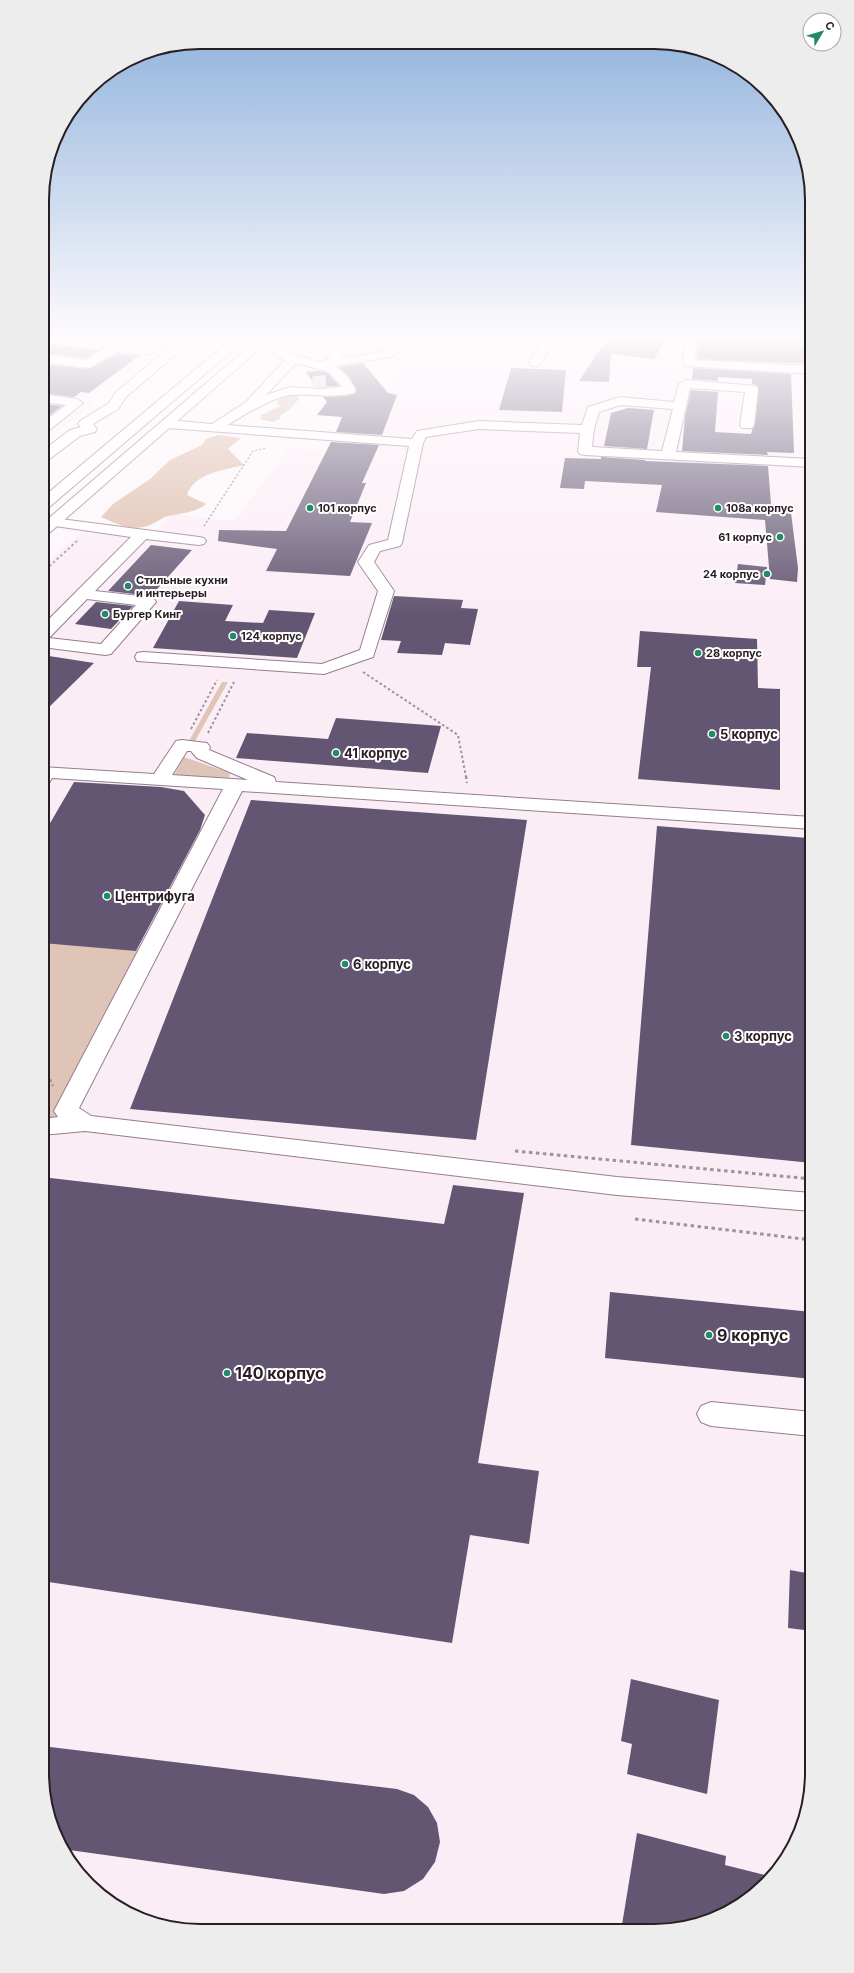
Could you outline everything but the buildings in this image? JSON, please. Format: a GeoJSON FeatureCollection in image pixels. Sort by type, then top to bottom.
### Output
{"type":"FeatureCollection","features":[{"type":"Feature","properties":{"kind":"main road"},"geometry":{"type":"LineString","coordinates":[[49,453],[75,434],[87,429]]}},
{"type":"Feature","properties":{"kind":"main road"},"geometry":{"type":"LineString","coordinates":[[49,500],[133,429]]}},
{"type":"Feature","properties":{"kind":"main road"},"geometry":{"type":"LineString","coordinates":[[49,526],[162,429]]}},
{"type":"Feature","properties":{"kind":"main road"},"geometry":{"type":"LineString","coordinates":[[228,429],[416,443]]}},
{"type":"Feature","properties":{"kind":"main road"},"geometry":{"type":"LineString","coordinates":[[143,657],[324,669],[367,653],[386,591],[366,562],[374,548],[396,543],[416,443],[422,434],[453,429]]}},
{"type":"Feature","properties":{"kind":"main road"},"geometry":{"type":"LineString","coordinates":[[587,429],[585,451],[668,454],[805,463]]}},
{"type":"Feature","properties":{"kind":"main road"},"geometry":{"type":"LineString","coordinates":[[668,454],[674,429]]}},
{"type":"Feature","properties":{"kind":"main road"},"geometry":{"type":"LineString","coordinates":[[49,527],[92,527],[199,541]]}},
{"type":"Feature","properties":{"kind":"main road"},"geometry":{"type":"LineString","coordinates":[[49,629],[142,534]]}},
{"type":"Feature","properties":{"kind":"main road"},"geometry":{"type":"LineString","coordinates":[[49,643],[105,650],[148,602],[83,594]]}},
{"type":"Feature","properties":{"kind":"main road"},"geometry":{"type":"LineString","coordinates":[[159,780],[182,745],[201,747],[200,751],[203,754],[284,788]]}},
{"type":"Feature","properties":{"kind":"main road"},"geometry":{"type":"LineString","coordinates":[[49,772],[805,823]]}},
{"type":"Feature","properties":{"kind":"main road"},"geometry":{"type":"LineString","coordinates":[[84,1122],[66,1111],[235,785]]}},
{"type":"Feature","properties":{"kind":"main road"},"geometry":{"type":"LineString","coordinates":[[49,1126],[84,1122],[617,1186],[805,1201]]}},
{"type":"Feature","properties":{"kind":"main road"},"geometry":{"type":"LineString","coordinates":[[711,1414],[805,1423]]}},
{"type":"Feature","properties":{"kind":"path"},"geometry":{"type":"LineString","coordinates":[[203,526],[253,451],[267,448]]}},
{"type":"Feature","properties":{"kind":"path"},"geometry":{"type":"LineString","coordinates":[[49,567],[92,527]]}},
{"type":"Feature","properties":{"kind":"path"},"geometry":{"type":"LineString","coordinates":[[346,661],[458,735],[470,800]]}},
{"type":"Feature","properties":{"kind":"path"},"geometry":{"type":"LineString","coordinates":[[182,745],[217,680]]}},
{"type":"Feature","properties":{"kind":"path"},"geometry":{"type":"LineString","coordinates":[[201,747],[234,682]]}},
{"type":"Feature","properties":{"kind":"path"},"geometry":{"type":"LineString","coordinates":[[635,1219],[805,1239]]}},
{"type":"Feature","properties":{"kind":"shaded area"},"geometry":{"type":"Polygon","coordinates":[[[49,429],[60,429],[49,438],[49,429]]]}},
{"type":"Feature","properties":{"kind":"shaded area"},"geometry":{"type":"Polygon","coordinates":[[[354,429],[805,429],[805,1783],[797,1821],[785,1848],[774,1865],[761,1880],[738,1899],[712,1912],[693,1919],[664,1924],[180,1923],[161,1919],[133,1908],[116,1899],[93,1880],[74,1857],[61,1831],[54,1812],[49,1783],[49,562],[84,530],[151,538],[171,514],[234,521],[289,449],[346,451],[354,429]]]}},
{"type":"Feature","properties":{"kind":"shaded area"},"geometry":{"type":"Polygon","coordinates":[[[218,435],[241,438],[228,449],[244,465],[219,471],[203,477],[196,482],[187,495],[206,504],[202,507],[166,517],[147,526],[134,528],[121,525],[101,517],[113,504],[150,479],[170,460],[202,445],[206,439],[218,435]]]}},
{"type":"Feature","properties":{"kind":"shaded area"},"geometry":{"type":"Polygon","coordinates":[[[222,682],[228,682],[195,741],[189,741],[222,682]]]}},
{"type":"Feature","properties":{"kind":"shaded area"},"geometry":{"type":"Polygon","coordinates":[[[184,757],[230,773],[229,778],[174,775],[184,757]]]}},
{"type":"Feature","properties":{"kind":"shaded area"},"geometry":{"type":"Polygon","coordinates":[[[49,943],[144,951],[69,1121],[49,1119],[49,943]]]}},
{"type":"Feature","properties":{"kind":"place","name":"101 корпус"},"geometry":{"type":"Point","coordinates":[310,508]}},
{"type":"Feature","properties":{"kind":"place","name":"108а корпус"},"geometry":{"type":"Point","coordinates":[718,508]}},
{"type":"Feature","properties":{"kind":"place","name":"61 корпус"},"geometry":{"type":"Point","coordinates":[780,537]}},
{"type":"Feature","properties":{"kind":"place","name":"24 корпус"},"geometry":{"type":"Point","coordinates":[767,574]}},
{"type":"Feature","properties":{"kind":"place","name":"Стильные кухни и интерьеры"},"geometry":{"type":"Point","coordinates":[128,586]}},
{"type":"Feature","properties":{"kind":"place","name":"Бургер Кинг"},"geometry":{"type":"Point","coordinates":[105,614]}},
{"type":"Feature","properties":{"kind":"place","name":"124 корпус"},"geometry":{"type":"Point","coordinates":[233,636]}},
{"type":"Feature","properties":{"kind":"place","name":"28 корпус"},"geometry":{"type":"Point","coordinates":[698,653]}},
{"type":"Feature","properties":{"kind":"place","name":"5 корпус"},"geometry":{"type":"Point","coordinates":[712,734]}},
{"type":"Feature","properties":{"kind":"place","name":"41 корпус"},"geometry":{"type":"Point","coordinates":[336,753]}},
{"type":"Feature","properties":{"kind":"place","name":"Центрифуга"},"geometry":{"type":"Point","coordinates":[107,896]}},
{"type":"Feature","properties":{"kind":"place","name":"6 корпус"},"geometry":{"type":"Point","coordinates":[345,964]}},
{"type":"Feature","properties":{"kind":"place","name":"3 корпус"},"geometry":{"type":"Point","coordinates":[726,1036]}},
{"type":"Feature","properties":{"kind":"place","name":"9 корпус"},"geometry":{"type":"Point","coordinates":[709,1335]}},
{"type":"Feature","properties":{"kind":"place","name":"140 корпус"},"geometry":{"type":"Point","coordinates":[227,1373]}}]}
